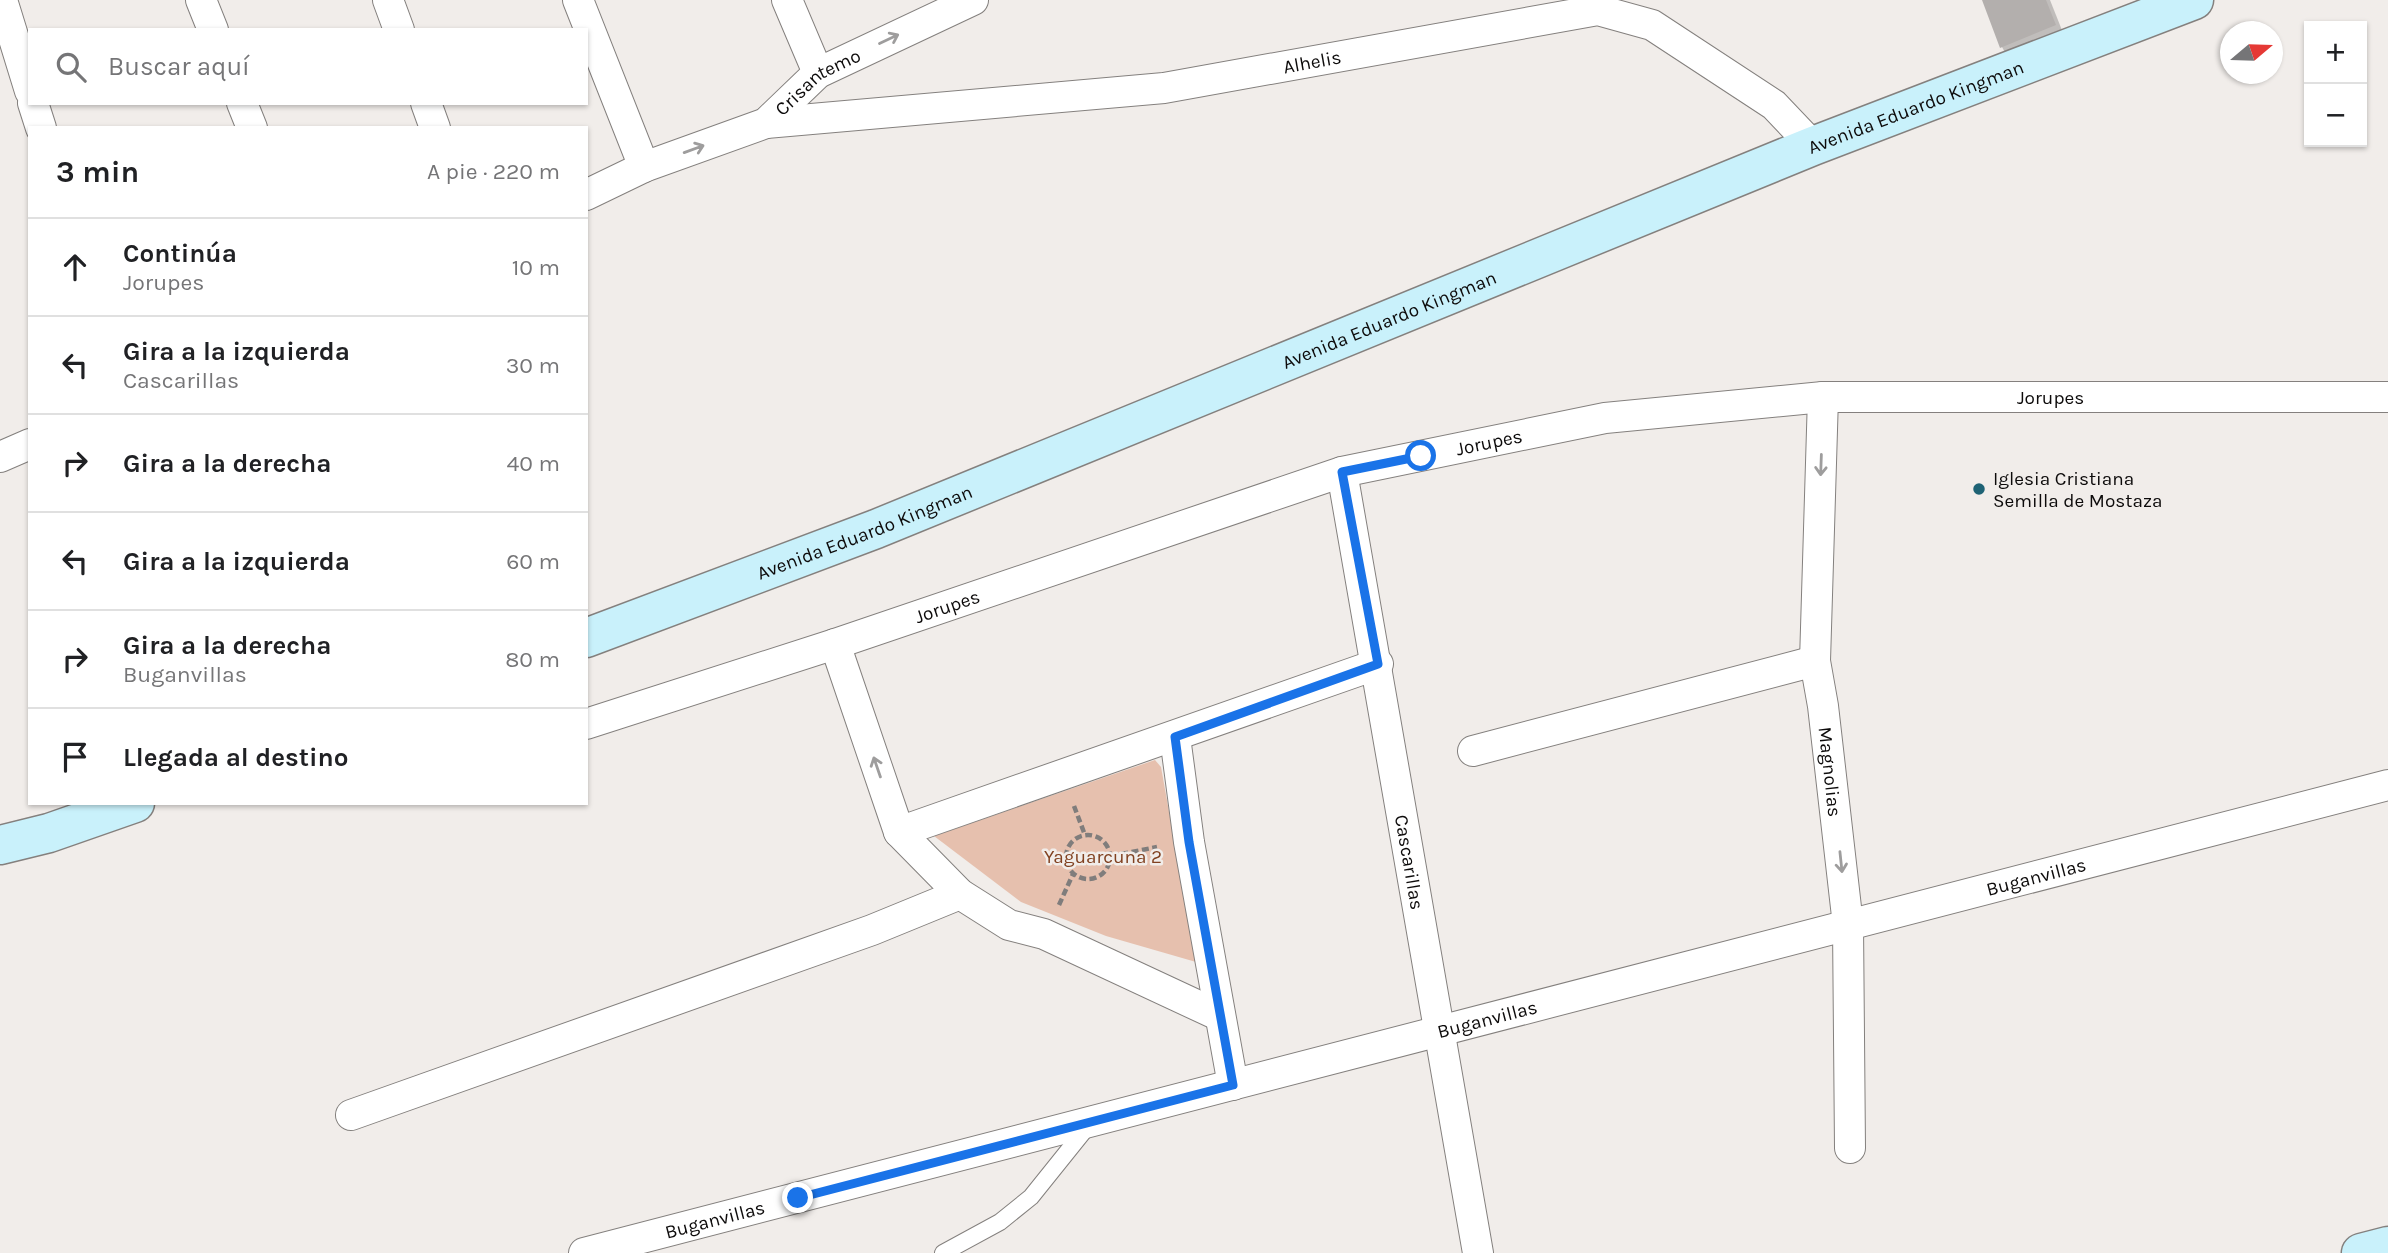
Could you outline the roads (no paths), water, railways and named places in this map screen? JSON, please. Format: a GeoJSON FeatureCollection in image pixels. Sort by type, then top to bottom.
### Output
{"type":"FeatureCollection","features":[{"type":"Feature","properties":{"kind":"main road","name":"Avenida Eduardo Kingman"},"geometry":{"type":"LineString","coordinates":[[588,637],[876,529],[1813,146],[2194,0]]}},
{"type":"Feature","properties":{"kind":"main road"},"geometry":{"type":"LineString","coordinates":[[0,845],[49,833],[129,805]]}},
{"type":"Feature","properties":{"kind":"main road"},"geometry":{"type":"LineString","coordinates":[[2361,1253],[2388,1246]]}},
{"type":"Feature","properties":{"kind":"street"},"geometry":{"type":"LineString","coordinates":[[2,0],[28,84]]}},
{"type":"Feature","properties":{"kind":"street"},"geometry":{"type":"LineString","coordinates":[[201,0],[212,28]]}},
{"type":"Feature","properties":{"kind":"street"},"geometry":{"type":"LineString","coordinates":[[388,0],[398,28]]}},
{"type":"Feature","properties":{"kind":"street"},"geometry":{"type":"LineString","coordinates":[[578,0],[643,167]]}},
{"type":"Feature","properties":{"kind":"street"},"geometry":{"type":"LineString","coordinates":[[787,0],[818,73]]}},
{"type":"Feature","properties":{"kind":"street","name":"Crisantemo"},"geometry":{"type":"LineString","coordinates":[[588,194],[643,167],[766,123],[818,73],[973,0]]}},
{"type":"Feature","properties":{"kind":"street","name":"Alhelis"},"geometry":{"type":"LineString","coordinates":[[766,123],[1164,88],[1611,5],[1652,26],[1774,104],[1813,146]]}},
{"type":"Feature","properties":{"kind":"street"},"geometry":{"type":"LineString","coordinates":[[34,105],[40,126]]}},
{"type":"Feature","properties":{"kind":"street"},"geometry":{"type":"LineString","coordinates":[[243,105],[251,126]]}},
{"type":"Feature","properties":{"kind":"street"},"geometry":{"type":"LineString","coordinates":[[427,105],[434,126]]}},
{"type":"Feature","properties":{"kind":"street","name":"Jorupes"},"geometry":{"type":"LineString","coordinates":[[588,723],[835,644],[1342,472],[1605,418],[1823,397],[2388,397]]}},
{"type":"Feature","properties":{"kind":"street","name":"Magnolias"},"geometry":{"type":"LineString","coordinates":[[1823,397],[1815,661],[1823,706],[1848,925],[1850,1148]]}},
{"type":"Feature","properties":{"kind":"street"},"geometry":{"type":"LineString","coordinates":[[0,457],[28,445]]}},
{"type":"Feature","properties":{"kind":"street","name":"Cascarillas"},"geometry":{"type":"LineString","coordinates":[[1342,472],[1378,664],[1478,1253]]}},
{"type":"Feature","properties":{"kind":"street"},"geometry":{"type":"LineString","coordinates":[[835,644],[899,832],[960,894],[1009,925],[1044,934],[1220,1016]]}},
{"type":"Feature","properties":{"kind":"street"},"geometry":{"type":"LineString","coordinates":[[1473,751],[1815,661]]}},
{"type":"Feature","properties":{"kind":"street"},"geometry":{"type":"LineString","coordinates":[[899,832],[1378,664]]}},
{"type":"Feature","properties":{"kind":"street"},"geometry":{"type":"LineString","coordinates":[[1175,737],[1189,842],[1233,1085]]}},
{"type":"Feature","properties":{"kind":"street","name":"Buganvillas"},"geometry":{"type":"LineString","coordinates":[[584,1253],[2388,785]]}},
{"type":"Feature","properties":{"kind":"street"},"geometry":{"type":"LineString","coordinates":[[351,1115],[859,935],[960,894]]}},
{"type":"Feature","properties":{"kind":"lane"},"geometry":{"type":"LineString","coordinates":[[943,1253],[1000,1222],[1031,1197],[1091,1121]]}},
{"type":"Feature","properties":{"kind":"place","name":"Iglesia Cristiana Semilla de Mostaza"},"geometry":{"type":"Point","coordinates":[1979,489]}},
{"type":"Feature","properties":{"kind":"park label","name":"Yaguarcuna 2"},"geometry":{"type":"Point","coordinates":[1103,856]}}]}
